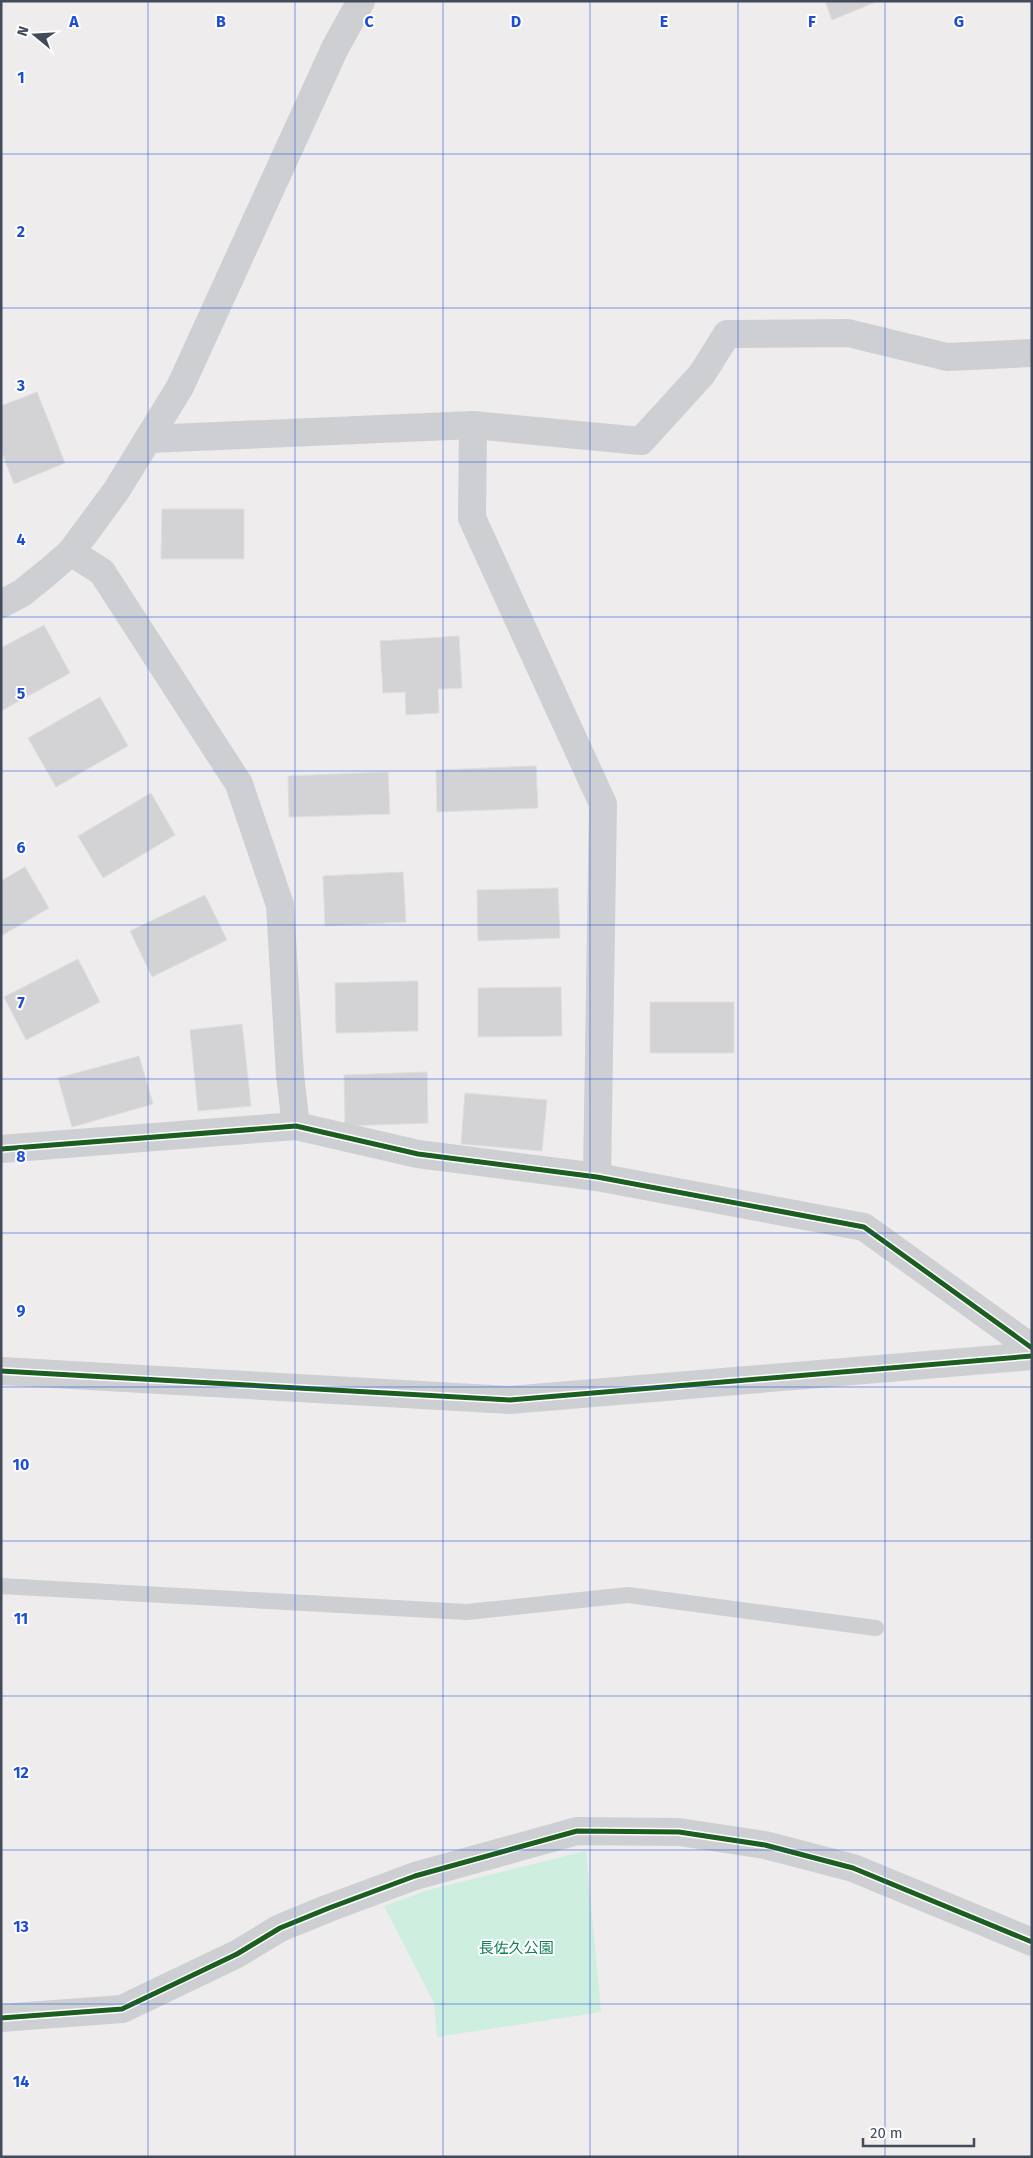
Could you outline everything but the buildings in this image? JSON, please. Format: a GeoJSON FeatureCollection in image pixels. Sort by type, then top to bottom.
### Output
{"type":"FeatureCollection","features":[{"type":"Feature","properties":{"kind":"street"},"geometry":{"type":"LineString","coordinates":[[1,604],[22,593],[71,552],[116,491],[149,439],[180,387],[335,48],[361,1]]}},
{"type":"Feature","properties":{"kind":"street"},"geometry":{"type":"LineString","coordinates":[[149,439],[473,425],[641,441],[702,374],[727,334],[848,332],[947,357],[1032,353]]}},
{"type":"Feature","properties":{"kind":"street"},"geometry":{"type":"LineString","coordinates":[[473,425],[472,518],[603,804],[597,1177]]}},
{"type":"Feature","properties":{"kind":"street"},"geometry":{"type":"LineString","coordinates":[[71,552],[102,572],[239,784],[280,905],[290,1075],[296,1126]]}},
{"type":"Feature","properties":{"kind":"street"},"geometry":{"type":"LineString","coordinates":[[1,1148],[296,1126],[418,1154],[597,1177],[864,1227],[1032,1348]]}},
{"type":"Feature","properties":{"kind":"street"},"geometry":{"type":"LineString","coordinates":[[1,1371],[510,1400],[1032,1356]]}},
{"type":"Feature","properties":{"kind":"street"},"geometry":{"type":"LineString","coordinates":[[1,2018],[122,2009],[237,1954],[280,1928],[329,1908],[415,1876],[577,1831],[679,1832],[765,1845],[853,1868],[1032,1942]]}},
{"type":"Feature","properties":{"kind":"lane"},"geometry":{"type":"LineString","coordinates":[[1,1586],[467,1612],[628,1595],[876,1628]]}},
{"type":"Feature","properties":{"kind":"green space","name":"長佐久公園"},"geometry":{"type":"Polygon","coordinates":[[[586,1851],[601,2012],[437,2037],[434,2003],[384,1906],[428,1890],[586,1851]]]}},
{"type":"Feature","properties":{"kind":"cycle path"},"geometry":{"type":"LineString","coordinates":[[1,1149],[296,1126],[418,1154],[597,1177],[864,1227],[1032,1348]]}},
{"type":"Feature","properties":{"kind":"cycle path"},"geometry":{"type":"LineString","coordinates":[[1,1371],[510,1400],[1032,1356]]}},
{"type":"Feature","properties":{"kind":"cycle path"},"geometry":{"type":"LineString","coordinates":[[1,2018],[122,2009],[237,1954],[280,1928],[329,1908],[415,1876],[577,1831],[679,1832],[765,1845],[853,1868],[1032,1942]]}}]}
